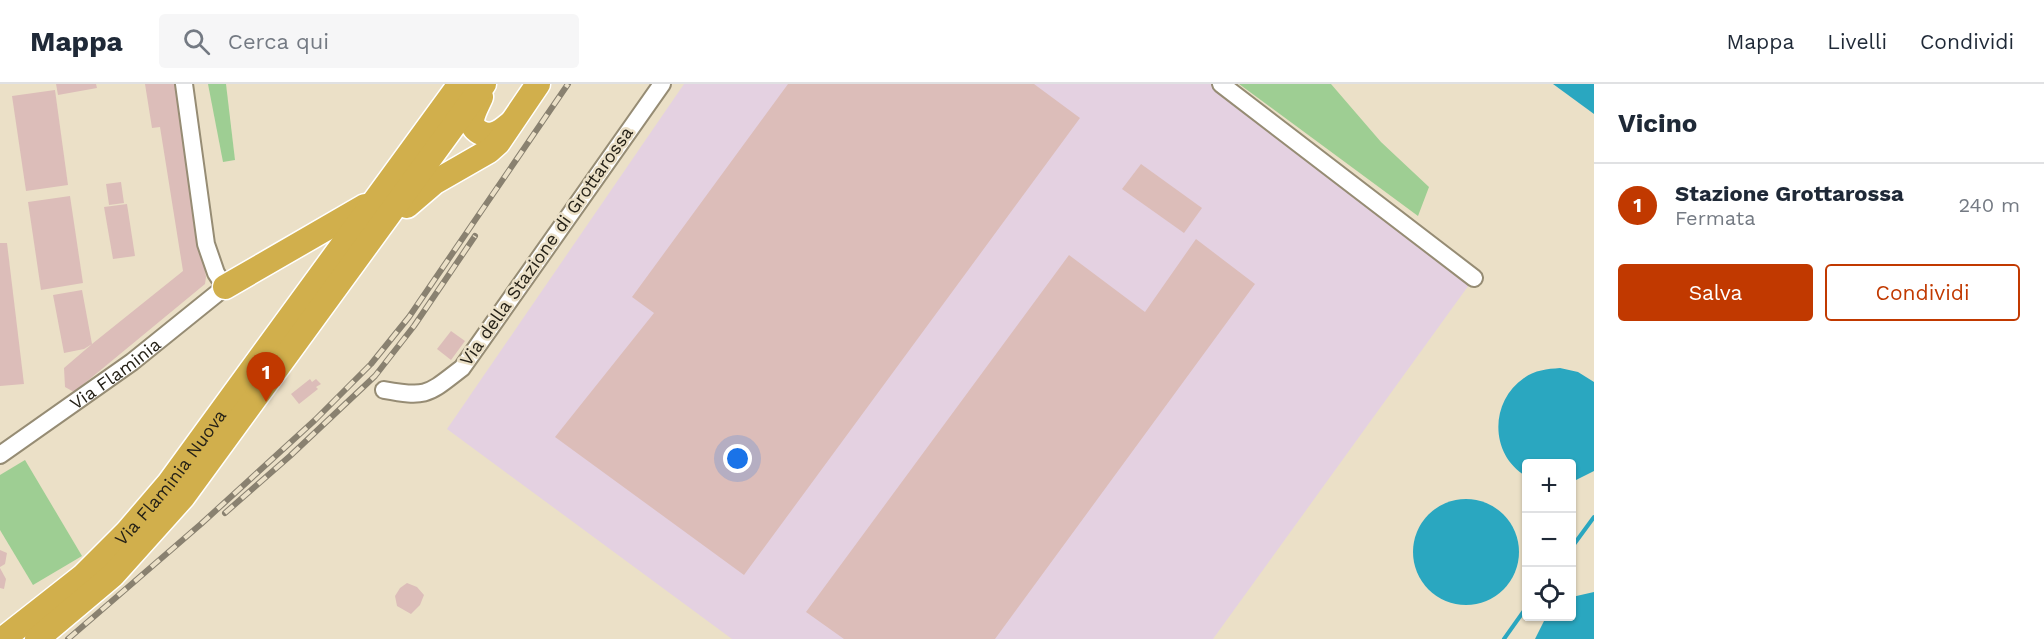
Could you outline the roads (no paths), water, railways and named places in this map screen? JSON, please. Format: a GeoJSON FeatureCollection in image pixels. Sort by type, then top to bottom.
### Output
{"type":"FeatureCollection","features":[{"type":"Feature","properties":{"kind":"highway"},"geometry":{"type":"LineString","coordinates":[[225,287],[372,202],[460,84]]}},
{"type":"Feature","properties":{"kind":"highway"},"geometry":{"type":"LineString","coordinates":[[485,84],[472,119],[475,129],[486,135],[494,134],[517,117]]}},
{"type":"Feature","properties":{"kind":"highway"},"geometry":{"type":"LineString","coordinates":[[363,249],[485,84]]}},
{"type":"Feature","properties":{"kind":"highway"},"geometry":{"type":"LineString","coordinates":[[363,249],[427,187],[489,151],[498,143],[538,84]]}},
{"type":"Feature","properties":{"kind":"highway","name":"Via Flaminia Nuova"},"geometry":{"type":"LineString","coordinates":[[3,639],[84,576],[148,509],[200,442],[372,202]]}},
{"type":"Feature","properties":{"kind":"highway","name":"Via Flaminia Nuova"},"geometry":{"type":"LineString","coordinates":[[37,639],[99,588],[172,510],[232,433],[363,249]]}},
{"type":"Feature","properties":{"kind":"street"},"geometry":{"type":"LineString","coordinates":[[184,84],[206,244],[216,273],[225,287]]}},
{"type":"Feature","properties":{"kind":"street","name":"Via della Stazione di Grottarossa"},"geometry":{"type":"LineString","coordinates":[[384,390],[407,394],[429,393],[462,368],[662,84]]}},
{"type":"Feature","properties":{"kind":"street"},"geometry":{"type":"LineString","coordinates":[[1221,84],[1474,279]]}},
{"type":"Feature","properties":{"kind":"street","name":"Via Flaminia"},"geometry":{"type":"LineString","coordinates":[[0,455],[124,368],[225,287]]}},
{"type":"Feature","properties":{"kind":"water"},"geometry":{"type":"Polygon","coordinates":[[[1553,84],[1594,84],[1594,114],[1553,84]]]}},
{"type":"Feature","properties":{"kind":"water"},"geometry":{"type":"Polygon","coordinates":[[[1560,368],[1578,372],[1594,382],[1594,471],[1576,480],[1576,459],[1522,459],[1522,473],[1514,467],[1500,442],[1498,428],[1504,400],[1524,378],[1546,369],[1560,368]]]}},
{"type":"Feature","properties":{"kind":"water"},"geometry":{"type":"Polygon","coordinates":[[[1466,499],[1486,503],[1503,515],[1515,532],[1519,552],[1515,572],[1503,589],[1486,601],[1466,605],[1446,601],[1429,589],[1417,572],[1413,552],[1417,532],[1429,515],[1446,503],[1466,499]]]}},
{"type":"Feature","properties":{"kind":"water"},"geometry":{"type":"Polygon","coordinates":[[[1594,592],[1594,639],[1535,639],[1544,621],[1576,621],[1576,596],[1594,592]]]}},
{"type":"Feature","properties":{"kind":"waterway"},"geometry":{"type":"LineString","coordinates":[[1576,542],[1594,517]]}},
{"type":"Feature","properties":{"kind":"waterway"},"geometry":{"type":"LineString","coordinates":[[1504,639],[1522,614]]}},
{"type":"Feature","properties":{"kind":"railway"},"geometry":{"type":"LineString","coordinates":[[68,639],[201,524],[315,420],[371,364],[409,317],[568,84]]}},
{"type":"Feature","properties":{"kind":"railway"},"geometry":{"type":"LineString","coordinates":[[225,513],[375,376],[414,326],[475,236]]}},
{"type":"Feature","properties":{"kind":"place","name":"Stazione Grottarossa"},"geometry":{"type":"Point","coordinates":[266,402]}}]}
